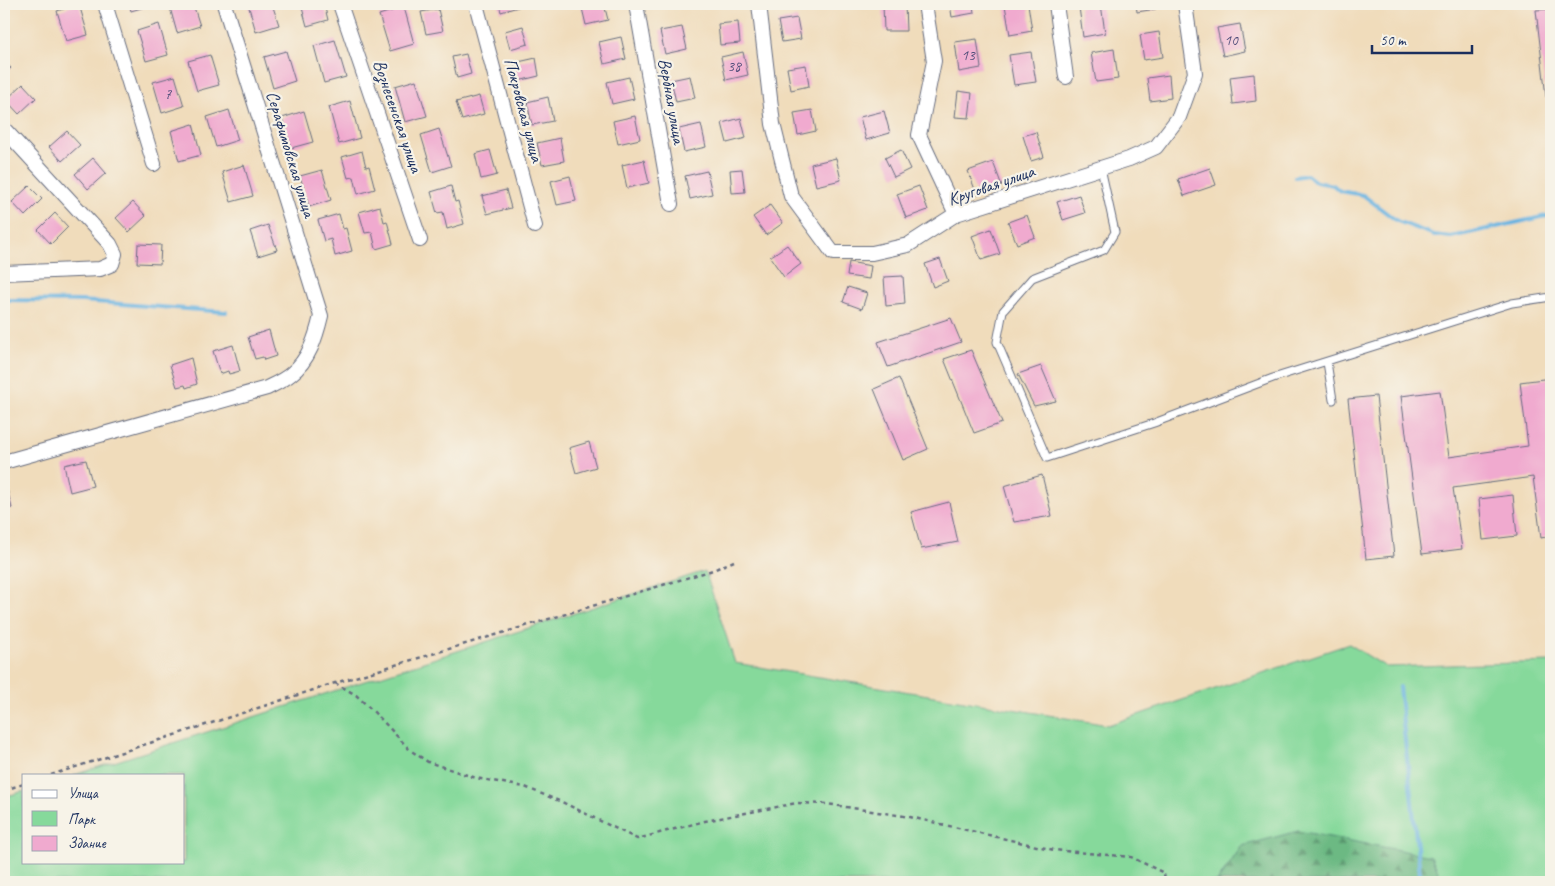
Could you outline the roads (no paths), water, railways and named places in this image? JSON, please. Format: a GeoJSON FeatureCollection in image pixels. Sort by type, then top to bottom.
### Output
{"type":"FeatureCollection","features":[{"type":"Feature","properties":{"kind":"street"},"geometry":{"type":"LineString","coordinates":[[105,4],[154,164]]}},
{"type":"Feature","properties":{"kind":"street","name":"Серафимовская улица"},"geometry":{"type":"LineString","coordinates":[[4,462],[267,388],[291,374],[305,359],[316,338],[321,316],[224,4]]}},
{"type":"Feature","properties":{"kind":"street","name":"Вознесенская улица"},"geometry":{"type":"LineString","coordinates":[[340,4],[420,240]]}},
{"type":"Feature","properties":{"kind":"street","name":"Покровская улица"},"geometry":{"type":"LineString","coordinates":[[476,4],[535,226]]}},
{"type":"Feature","properties":{"kind":"street","name":"Вербная улица"},"geometry":{"type":"LineString","coordinates":[[636,4],[671,204]]}},
{"type":"Feature","properties":{"kind":"street","name":"Круговая улица"},"geometry":{"type":"LineString","coordinates":[[759,4],[772,124],[790,196],[833,253],[872,253],[908,245],[956,214],[1101,168],[1156,148],[1179,117],[1194,74],[1185,4]]}},
{"type":"Feature","properties":{"kind":"street"},"geometry":{"type":"LineString","coordinates":[[925,4],[934,61],[919,135],[956,214]]}},
{"type":"Feature","properties":{"kind":"street"},"geometry":{"type":"LineString","coordinates":[[1056,4],[1066,76]]}},
{"type":"Feature","properties":{"kind":"street"},"geometry":{"type":"LineString","coordinates":[[4,130],[110,244],[115,254],[112,264],[100,269],[4,272]]}},
{"type":"Feature","properties":{"kind":"lane"},"geometry":{"type":"LineString","coordinates":[[1101,168],[1115,232],[1104,250],[1032,278],[1003,311],[997,342],[1047,458],[1154,423],[1273,378],[1512,303],[1551,297]]}},
{"type":"Feature","properties":{"kind":"lane"},"geometry":{"type":"LineString","coordinates":[[1327,362],[1333,400]]}},
{"type":"Feature","properties":{"kind":"waterway"},"geometry":{"type":"LineString","coordinates":[[1295,177],[1307,175],[1316,182],[1333,185],[1340,191],[1363,195],[1397,221],[1434,235],[1451,237],[1551,215]]}},
{"type":"Feature","properties":{"kind":"waterway"},"geometry":{"type":"LineString","coordinates":[[4,300],[82,301],[226,312]]}},
{"type":"Feature","properties":{"kind":"waterway"},"geometry":{"type":"LineString","coordinates":[[1399,687],[1421,882]]}}]}
